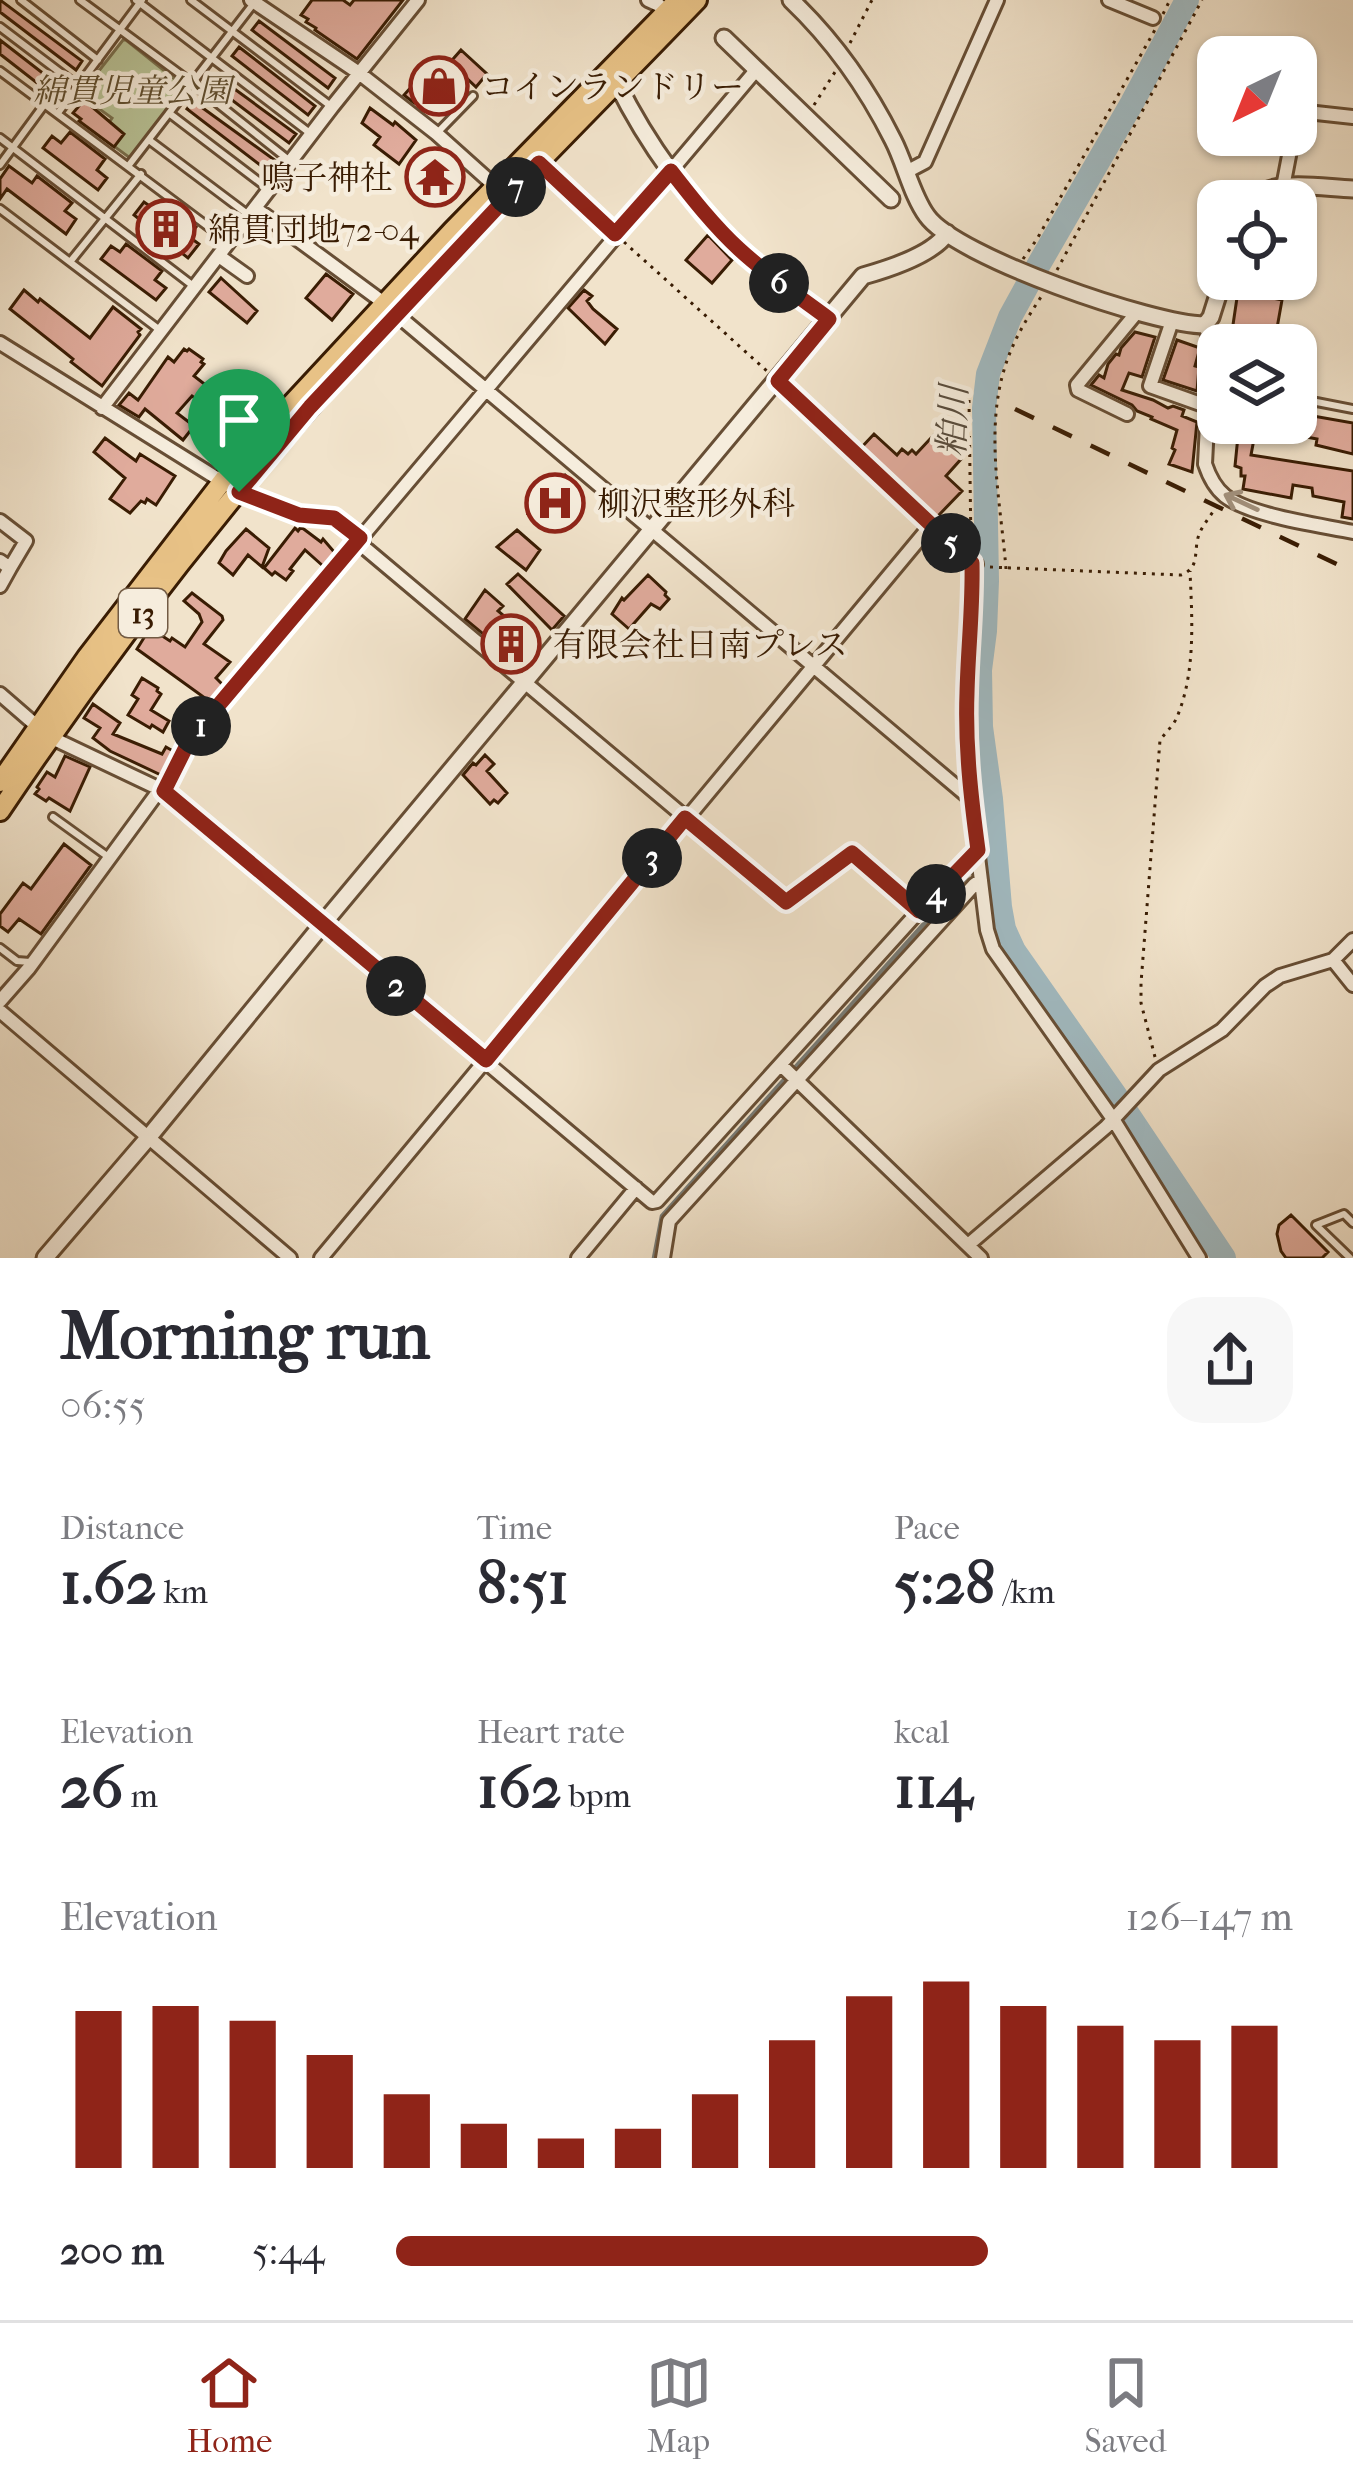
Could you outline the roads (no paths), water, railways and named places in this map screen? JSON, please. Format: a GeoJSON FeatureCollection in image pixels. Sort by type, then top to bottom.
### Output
{"type":"FeatureCollection","features":[{"type":"Feature","properties":{"kind":"main road","name":"13"},"geometry":{"type":"LineString","coordinates":[[390,308],[697,0]]}},
{"type":"Feature","properties":{"kind":"main road","name":"13"},"geometry":{"type":"LineString","coordinates":[[0,782],[143,613],[231,487],[310,407],[495,186],[671,7]]}},
{"type":"Feature","properties":{"kind":"main road","name":"13"},"geometry":{"type":"LineString","coordinates":[[0,811],[44,732]]}},
{"type":"Feature","properties":{"kind":"street"},"geometry":{"type":"LineString","coordinates":[[101,408],[418,0]]}},
{"type":"Feature","properties":{"kind":"street"},"geometry":{"type":"LineString","coordinates":[[648,0],[671,7]]}},
{"type":"Feature","properties":{"kind":"street"},"geometry":{"type":"LineString","coordinates":[[791,0],[866,90],[924,213],[946,233],[1017,270],[1138,311],[1197,324]]}},
{"type":"Feature","properties":{"kind":"street"},"geometry":{"type":"LineString","coordinates":[[908,171],[925,162],[998,0]]}},
{"type":"Feature","properties":{"kind":"street"},"geometry":{"type":"LineString","coordinates":[[1109,0],[1153,18]]}},
{"type":"Feature","properties":{"kind":"street"},"geometry":{"type":"LineString","coordinates":[[252,1],[359,73],[495,186]]}},
{"type":"Feature","properties":{"kind":"street"},"geometry":{"type":"LineString","coordinates":[[724,38],[891,199]]}},
{"type":"Feature","properties":{"kind":"street"},"geometry":{"type":"LineString","coordinates":[[0,1001],[33,964],[162,790],[190,739],[757,69]]}},
{"type":"Feature","properties":{"kind":"street"},"geometry":{"type":"LineString","coordinates":[[617,83],[671,171],[715,225],[739,250],[829,319]]}},
{"type":"Feature","properties":{"kind":"street"},"geometry":{"type":"LineString","coordinates":[[1317,113],[1353,117]]}},
{"type":"Feature","properties":{"kind":"street"},"geometry":{"type":"LineString","coordinates":[[1317,188],[1353,189]]}},
{"type":"Feature","properties":{"kind":"street"},"geometry":{"type":"LineString","coordinates":[[252,212],[390,308],[971,799],[986,930],[993,950],[1116,1116],[1199,1258]]}},
{"type":"Feature","properties":{"kind":"street"},"geometry":{"type":"LineString","coordinates":[[45,1258],[863,276],[940,244],[946,233]]}},
{"type":"Feature","properties":{"kind":"street"},"geometry":{"type":"LineString","coordinates":[[219,256],[248,275]]}},
{"type":"Feature","properties":{"kind":"street"},"geometry":{"type":"LineString","coordinates":[[1127,413],[1078,390],[1077,385],[1138,311]]}},
{"type":"Feature","properties":{"kind":"street"},"geometry":{"type":"LineString","coordinates":[[1172,321],[1150,386],[1197,402]]}},
{"type":"Feature","properties":{"kind":"street"},"geometry":{"type":"LineString","coordinates":[[0,343],[231,487],[299,515],[334,518],[786,902]]}},
{"type":"Feature","properties":{"kind":"street"},"geometry":{"type":"LineString","coordinates":[[1206,444],[1205,464],[1224,496],[1274,515],[1353,532]]}},
{"type":"Feature","properties":{"kind":"street"},"geometry":{"type":"LineString","coordinates":[[0,521],[26,541],[5,564],[0,586]]}},
{"type":"Feature","properties":{"kind":"street"},"geometry":{"type":"LineString","coordinates":[[321,1258],[932,525]]}},
{"type":"Feature","properties":{"kind":"street"},"geometry":{"type":"LineString","coordinates":[[0,694],[44,732],[162,790],[652,1202],[974,885],[980,864]]}},
{"type":"Feature","properties":{"kind":"street"},"geometry":{"type":"LineString","coordinates":[[662,1258],[669,1221],[789,1072],[919,911],[980,864]]}},
{"type":"Feature","properties":{"kind":"street"},"geometry":{"type":"LineString","coordinates":[[968,1245],[1116,1116],[1159,1070],[1222,1030],[1265,986],[1280,976],[1333,960],[1353,940]]}},
{"type":"Feature","properties":{"kind":"street"},"geometry":{"type":"LineString","coordinates":[[1333,960],[1353,985]]}},
{"type":"Feature","properties":{"kind":"street"},"geometry":{"type":"LineString","coordinates":[[0,1011],[290,1258]]}},
{"type":"Feature","properties":{"kind":"street"},"geometry":{"type":"LineString","coordinates":[[789,1072],[981,1258]]}},
{"type":"Feature","properties":{"kind":"street"},"geometry":{"type":"LineString","coordinates":[[578,1258],[636,1188]]}},
{"type":"Feature","properties":{"kind":"lane"},"geometry":{"type":"LineString","coordinates":[[21,0],[98,59]]}},
{"type":"Feature","properties":{"kind":"lane"},"geometry":{"type":"LineString","coordinates":[[80,0],[290,161]]}},
{"type":"Feature","properties":{"kind":"lane"},"geometry":{"type":"LineString","coordinates":[[191,0],[332,106]]}},
{"type":"Feature","properties":{"kind":"lane"},"geometry":{"type":"LineString","coordinates":[[58,112],[140,1],[311,134]]}},
{"type":"Feature","properties":{"kind":"lane"},"geometry":{"type":"LineString","coordinates":[[129,165],[252,1]]}},
{"type":"Feature","properties":{"kind":"lane"},"geometry":{"type":"LineString","coordinates":[[0,26],[78,86]]}},
{"type":"Feature","properties":{"kind":"lane"},"geometry":{"type":"LineString","coordinates":[[0,71],[229,242]]}},
{"type":"Feature","properties":{"kind":"lane"},"geometry":{"type":"LineString","coordinates":[[437,134],[473,96]]}},
{"type":"Feature","properties":{"kind":"lane"},"geometry":{"type":"LineString","coordinates":[[0,165],[44,104]]}},
{"type":"Feature","properties":{"kind":"lane"},"geometry":{"type":"LineString","coordinates":[[170,112],[269,189]]}},
{"type":"Feature","properties":{"kind":"lane"},"geometry":{"type":"LineString","coordinates":[[0,138],[194,287]]}},
{"type":"Feature","properties":{"kind":"lane"},"geometry":{"type":"LineString","coordinates":[[149,140],[252,212]]}},
{"type":"Feature","properties":{"kind":"lane"},"geometry":{"type":"LineString","coordinates":[[438,170],[455,151]]}},
{"type":"Feature","properties":{"kind":"lane"},"geometry":{"type":"LineString","coordinates":[[70,262],[141,174]]}},
{"type":"Feature","properties":{"kind":"lane"},"geometry":{"type":"LineString","coordinates":[[0,209],[161,331]]}},
{"type":"Feature","properties":{"kind":"lane"},"geometry":{"type":"LineString","coordinates":[[1317,402],[1353,409]]}},
{"type":"Feature","properties":{"kind":"lane"},"geometry":{"type":"LineString","coordinates":[[53,817],[110,858]]}},
{"type":"Feature","properties":{"kind":"lane"},"geometry":{"type":"LineString","coordinates":[[0,948],[17,961],[27,959],[33,964]]}},
{"type":"Feature","properties":{"kind":"lane"},"geometry":{"type":"LineString","coordinates":[[1350,1258],[1316,1225],[1345,1214],[1353,1223]]}},
{"type":"Feature","properties":{"kind":"waterway","name":"粕川"},"geometry":{"type":"LineString","coordinates":[[1187,0],[1010,317],[988,374],[981,727],[1000,907],[1014,951],[1224,1258]]}},
{"type":"Feature","properties":{"kind":"waterway"},"geometry":{"type":"LineString","coordinates":[[981,860],[994,846]]}},
{"type":"Feature","properties":{"kind":"waterway"},"geometry":{"type":"LineString","coordinates":[[654,1258],[662,1216],[974,868]]}},
{"type":"Feature","properties":{"kind":"railway"},"geometry":{"type":"LineString","coordinates":[[1015,409],[1353,572]]}},
{"type":"Feature","properties":{"kind":"place","name":"コインランドリー"},"geometry":{"type":"Point","coordinates":[439,86]}},
{"type":"Feature","properties":{"kind":"place","name":"鳴子神社"},"geometry":{"type":"Point","coordinates":[435,177]}},
{"type":"Feature","properties":{"kind":"place","name":"綿貫団地72-04"},"geometry":{"type":"Point","coordinates":[166,229]}},
{"type":"Feature","properties":{"kind":"place","name":"柳沢整形外科"},"geometry":{"type":"Point","coordinates":[555,503]}},
{"type":"Feature","properties":{"kind":"place","name":"有限会社日南プレス"},"geometry":{"type":"Point","coordinates":[511,644]}},
{"type":"Feature","properties":{"kind":"park label","name":"綿貫児童公園"},"geometry":{"type":"Point","coordinates":[132,90]}}]}
